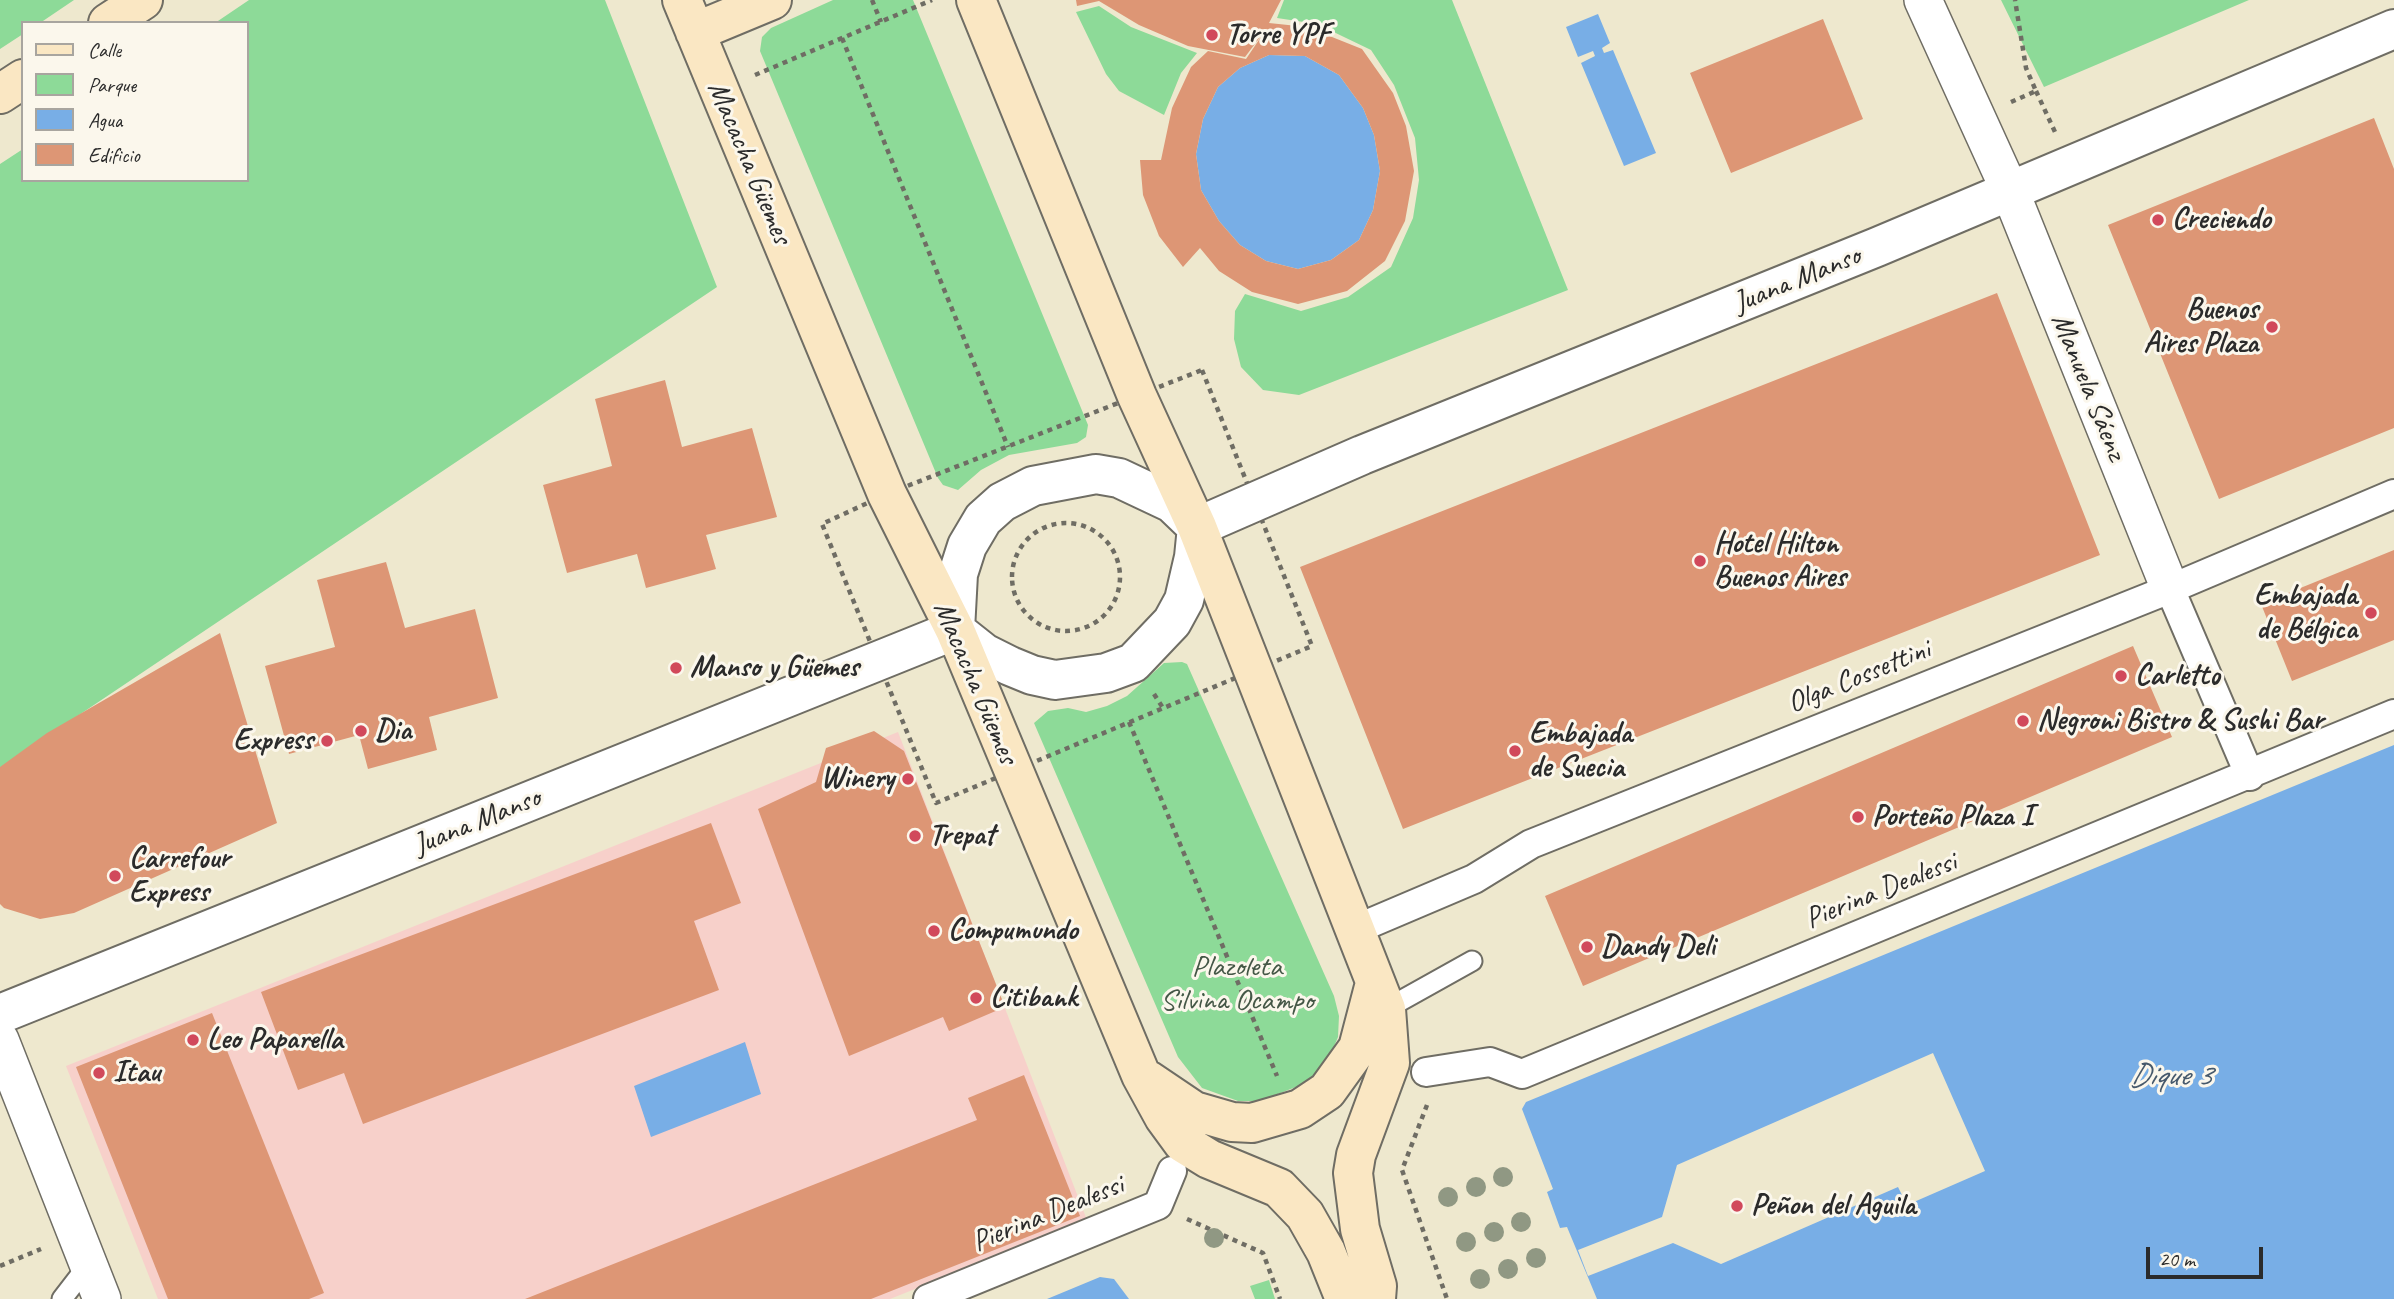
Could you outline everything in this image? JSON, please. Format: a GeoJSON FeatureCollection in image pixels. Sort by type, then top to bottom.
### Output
{"type":"FeatureCollection","features":[{"type":"Feature","properties":{"kind":"main road"},"geometry":{"type":"LineString","coordinates":[[111,21],[142,0]]}},
{"type":"Feature","properties":{"kind":"main road"},"geometry":{"type":"LineString","coordinates":[[688,16],[772,0]]}},
{"type":"Feature","properties":{"kind":"main road"},"geometry":{"type":"LineString","coordinates":[[976,0],[1137,396],[1197,527],[1380,996],[1390,1063],[1356,1155],[1353,1173],[1360,1229],[1377,1286],[1376,1299]]}},
{"type":"Feature","properties":{"kind":"main road","name":"Macacha Güemes"},"geometry":{"type":"LineString","coordinates":[[688,16],[887,494],[954,630],[1141,1075],[1164,1117],[1183,1143],[1209,1159],[1279,1188],[1305,1216],[1326,1252],[1345,1299]]}},
{"type":"Feature","properties":{"kind":"main road"},"geometry":{"type":"LineString","coordinates":[[0,94],[21,80]]}},
{"type":"Feature","properties":{"kind":"main road"},"geometry":{"type":"LineString","coordinates":[[1141,1075],[1194,1111],[1211,1118],[1252,1123],[1300,1109],[1327,1091],[1358,1048],[1380,996]]}},
{"type":"Feature","properties":{"kind":"street","name":"Manuela Sáenz"},"geometry":{"type":"LineString","coordinates":[[1923,0],[2010,191],[2170,589],[2250,776]]}},
{"type":"Feature","properties":{"kind":"street","name":"Juana Manso"},"geometry":{"type":"LineString","coordinates":[[1197,527],[1362,455],[2010,191],[2394,29]]}},
{"type":"Feature","properties":{"kind":"street"},"geometry":{"type":"LineString","coordinates":[[1096,474],[1119,478],[1172,503],[1197,527],[1194,557],[1184,600],[1172,622],[1133,663],[1081,678],[1055,680],[1032,675],[984,653],[954,630],[958,574],[967,546],[983,519],[1002,502],[1033,485],[1096,474]]}},
{"type":"Feature","properties":{"kind":"street","name":"Olga Cossettini"},"geometry":{"type":"LineString","coordinates":[[1354,930],[1474,879],[1531,844],[2170,589],[2394,494]]}},
{"type":"Feature","properties":{"kind":"street","name":"Juana Manso"},"geometry":{"type":"LineString","coordinates":[[0,1014],[954,630]]}},
{"type":"Feature","properties":{"kind":"street","name":"Pierina Dealessi"},"geometry":{"type":"LineString","coordinates":[[1433,1071],[1490,1062],[1522,1074],[2250,776],[2394,714]]}},
{"type":"Feature","properties":{"kind":"street"},"geometry":{"type":"LineString","coordinates":[[0,1040],[103,1299]]}},
{"type":"Feature","properties":{"kind":"street","name":"Pierina Dealessi"},"geometry":{"type":"LineString","coordinates":[[928,1299],[1158,1205],[1172,1171]]}},
{"type":"Feature","properties":{"kind":"lane"},"geometry":{"type":"LineString","coordinates":[[1380,996],[1472,961]]}},
{"type":"Feature","properties":{"kind":"lane"},"geometry":{"type":"LineString","coordinates":[[62,1299],[89,1264]]}},
{"type":"Feature","properties":{"kind":"path"},"geometry":{"type":"LineString","coordinates":[[872,0],[881,22]]}},
{"type":"Feature","properties":{"kind":"path"},"geometry":{"type":"LineString","coordinates":[[719,90],[932,0]]}},
{"type":"Feature","properties":{"kind":"path"},"geometry":{"type":"LineString","coordinates":[[1977,117],[2036,91],[2026,68],[2015,0]]}},
{"type":"Feature","properties":{"kind":"path"},"geometry":{"type":"LineString","coordinates":[[842,38],[1008,447]]}},
{"type":"Feature","properties":{"kind":"path"},"geometry":{"type":"LineString","coordinates":[[887,494],[1137,396]]}},
{"type":"Feature","properties":{"kind":"path"},"geometry":{"type":"LineString","coordinates":[[1072,522],[1090,528],[1110,546],[1120,571],[1119,589],[1112,607],[1099,620],[1084,628],[1067,631],[1050,628],[1034,620],[1022,608],[1014,592],[1012,575],[1015,558],[1024,543],[1038,531],[1054,523],[1072,522]]}},
{"type":"Feature","properties":{"kind":"path"},"geometry":{"type":"LineString","coordinates":[[936,803],[1252,670]]}},
{"type":"Feature","properties":{"kind":"path"},"geometry":{"type":"LineString","coordinates":[[1129,722],[1277,1076]]}},
{"type":"Feature","properties":{"kind":"path"},"geometry":{"type":"LineString","coordinates":[[1266,1081],[1287,1071]]}},
{"type":"Feature","properties":{"kind":"path"},"geometry":{"type":"LineString","coordinates":[[1433,1071],[1402,1170],[1447,1299]]}},
{"type":"Feature","properties":{"kind":"path"},"geometry":{"type":"LineString","coordinates":[[1158,1205],[1263,1253],[1280,1299]]}},
{"type":"Feature","properties":{"kind":"shaded area"},"geometry":{"type":"Polygon","coordinates":[[[898,732],[1087,1220],[890,1299],[158,1299],[66,1066],[898,732]]]}},
{"type":"Feature","properties":{"kind":"green space"},"geometry":{"type":"Polygon","coordinates":[[[0,0],[74,0],[43,21],[21,21],[21,35],[0,49],[0,0]]]}},
{"type":"Feature","properties":{"kind":"green space"},"geometry":{"type":"Polygon","coordinates":[[[249,0],[605,0],[717,287],[0,768],[0,164],[21,150],[21,182],[248,182],[248,21],[218,21],[249,0]]]}},
{"type":"Feature","properties":{"kind":"green space"},"geometry":{"type":"Polygon","coordinates":[[[833,0],[913,0],[1088,425],[1086,437],[1077,443],[1009,455],[981,470],[958,490],[943,485],[938,478],[760,51],[762,37],[771,28],[833,0]]]}},
{"type":"Feature","properties":{"kind":"green space"},"geometry":{"type":"Polygon","coordinates":[[[1284,0],[1452,0],[1568,290],[1299,395],[1263,390],[1241,367],[1234,339],[1235,311],[1245,294],[1301,311],[1348,297],[1391,267],[1413,218],[1419,180],[1415,138],[1394,85],[1371,50],[1317,24],[1277,18],[1284,0]]]}},
{"type":"Feature","properties":{"kind":"green space"},"geometry":{"type":"Polygon","coordinates":[[[2001,0],[2249,0],[2044,87],[2001,0]]]}},
{"type":"Feature","properties":{"kind":"green space"},"geometry":{"type":"Polygon","coordinates":[[[1099,6],[1131,27],[1197,53],[1181,73],[1164,115],[1119,91],[1106,74],[1076,12],[1099,6]]]}},
{"type":"Feature","properties":{"kind":"green space","name":"Plazoleta Silvina Ocampo"},"geometry":{"type":"Polygon","coordinates":[[[1164,663],[1187,664],[1334,996],[1339,1016],[1338,1037],[1325,1068],[1306,1083],[1260,1101],[1238,1101],[1202,1088],[1178,1057],[1034,723],[1048,711],[1068,708],[1086,712],[1107,706],[1127,696],[1164,663]]]}},
{"type":"Feature","properties":{"kind":"green space"},"geometry":{"type":"Polygon","coordinates":[[[1269,1280],[1275,1299],[1255,1299],[1250,1286],[1269,1280]]]}},
{"type":"Feature","properties":{"kind":"water"},"geometry":{"type":"Polygon","coordinates":[[[1598,14],[1610,43],[1602,48],[1604,53],[1613,50],[1656,153],[1624,166],[1581,63],[1595,56],[1593,51],[1578,57],[1566,27],[1598,14]]]}},
{"type":"Feature","properties":{"kind":"water"},"geometry":{"type":"Polygon","coordinates":[[[1269,55],[1305,56],[1339,75],[1363,108],[1374,135],[1380,171],[1373,210],[1359,240],[1331,260],[1298,269],[1266,261],[1240,245],[1219,221],[1201,190],[1196,154],[1203,119],[1218,87],[1240,68],[1269,55]]]}},
{"type":"Feature","properties":{"kind":"water","name":"Dique 3"},"geometry":{"type":"Polygon","coordinates":[[[2394,745],[2394,1299],[1597,1299],[1567,1227],[1560,1228],[1547,1192],[1553,1189],[1522,1109],[1526,1102],[2394,745]]]}},
{"type":"Feature","properties":{"kind":"water"},"geometry":{"type":"Polygon","coordinates":[[[745,1042],[761,1094],[651,1137],[634,1086],[745,1042]]]}},
{"type":"Feature","properties":{"kind":"water"},"geometry":{"type":"Polygon","coordinates":[[[1100,1277],[1114,1279],[1129,1299],[1047,1299],[1100,1277]]]}},
{"type":"Feature","properties":{"kind":"pier"},"geometry":{"type":"Polygon","coordinates":[[[1933,1053],[1985,1171],[1907,1205],[1898,1187],[1721,1264],[1673,1243],[1588,1276],[1578,1250],[1662,1217],[1677,1165],[1933,1053]]]}},
{"type":"Feature","properties":{"kind":"building"},"geometry":{"type":"Polygon","coordinates":[[[1076,0],[1281,0],[1269,23],[1307,27],[1362,49],[1393,93],[1406,126],[1414,171],[1405,221],[1385,261],[1347,291],[1298,304],[1252,292],[1219,271],[1200,248],[1183,267],[1159,236],[1143,195],[1140,160],[1161,160],[1172,108],[1191,67],[1208,51],[1246,59],[1267,28],[1245,57],[1188,46],[1139,25],[1099,1],[1077,6],[1076,0]],[[1269,55],[1240,68],[1218,87],[1203,119],[1196,154],[1201,190],[1219,221],[1240,245],[1266,261],[1298,269],[1331,260],[1359,240],[1373,210],[1380,171],[1374,135],[1363,108],[1339,75],[1305,56],[1269,55]]]}},
{"type":"Feature","properties":{"kind":"building"},"geometry":{"type":"Polygon","coordinates":[[[1823,19],[1863,119],[1731,173],[1690,73],[1823,19]]]}},
{"type":"Feature","properties":{"kind":"building","name":"Buenos Aires Plaza"},"geometry":{"type":"Polygon","coordinates":[[[2374,118],[2394,169],[2394,428],[2219,499],[2108,225],[2374,118]]]}},
{"type":"Feature","properties":{"kind":"building","name":"Hotel Hilton Buenos Aires"},"geometry":{"type":"Polygon","coordinates":[[[1997,293],[2100,555],[1403,829],[1300,567],[1997,293]]]}},
{"type":"Feature","properties":{"kind":"building"},"geometry":{"type":"Polygon","coordinates":[[[665,380],[682,447],[752,428],[777,517],[706,535],[716,569],[646,588],[637,554],[567,573],[543,485],[612,466],[595,399],[665,380]]]}},
{"type":"Feature","properties":{"kind":"building"},"geometry":{"type":"Polygon","coordinates":[[[2394,550],[2394,640],[2292,681],[2261,604],[2394,550]]]}},
{"type":"Feature","properties":{"kind":"building"},"geometry":{"type":"Polygon","coordinates":[[[386,562],[405,628],[475,609],[498,698],[429,717],[437,750],[368,769],[359,735],[289,754],[265,666],[335,647],[317,580],[386,562]]]}},
{"type":"Feature","properties":{"kind":"building"},"geometry":{"type":"Polygon","coordinates":[[[220,633],[277,823],[74,913],[40,919],[4,908],[0,904],[0,767],[47,733],[220,633]]]}},
{"type":"Feature","properties":{"kind":"building","name":"Porteño Plaza I"},"geometry":{"type":"Polygon","coordinates":[[[2133,646],[2172,737],[1583,986],[1545,896],[2133,646]]]}},
{"type":"Feature","properties":{"kind":"building"},"geometry":{"type":"Polygon","coordinates":[[[874,731],[904,751],[1005,1007],[949,1031],[943,1017],[849,1056],[758,809],[816,782],[826,748],[874,731]]]}},
{"type":"Feature","properties":{"kind":"building"},"geometry":{"type":"Polygon","coordinates":[[[711,823],[741,903],[694,921],[719,990],[363,1124],[344,1073],[298,1090],[261,992],[711,823]]]}},
{"type":"Feature","properties":{"kind":"building"},"geometry":{"type":"Polygon","coordinates":[[[212,1013],[324,1293],[309,1299],[168,1299],[76,1067],[212,1013]]]}},
{"type":"Feature","properties":{"kind":"building"},"geometry":{"type":"Polygon","coordinates":[[[1024,1075],[1080,1216],[871,1299],[525,1299],[977,1120],[968,1098],[1024,1075]]]}},
{"type":"Feature","properties":{"kind":"place","name":"Torre YPF"},"geometry":{"type":"Point","coordinates":[1212,35]}},
{"type":"Feature","properties":{"kind":"place","name":"Creciendo"},"geometry":{"type":"Point","coordinates":[2158,220]}},
{"type":"Feature","properties":{"kind":"place","name":"Buenos Aires Plaza"},"geometry":{"type":"Point","coordinates":[2272,327]}},
{"type":"Feature","properties":{"kind":"place","name":"Hotel Hilton Buenos Aires"},"geometry":{"type":"Point","coordinates":[1700,561]}},
{"type":"Feature","properties":{"kind":"place","name":"Embajada de Bélgica"},"geometry":{"type":"Point","coordinates":[2371,613]}},
{"type":"Feature","properties":{"kind":"place","name":"Manso y Güemes"},"geometry":{"type":"Point","coordinates":[676,668]}},
{"type":"Feature","properties":{"kind":"place","name":"Carletto"},"geometry":{"type":"Point","coordinates":[2121,676]}},
{"type":"Feature","properties":{"kind":"place","name":"Negroni Bistro & Sushi Bar"},"geometry":{"type":"Point","coordinates":[2023,721]}},
{"type":"Feature","properties":{"kind":"place","name":"Dia"},"geometry":{"type":"Point","coordinates":[361,731]}},
{"type":"Feature","properties":{"kind":"place","name":"Express"},"geometry":{"type":"Point","coordinates":[327,741]}},
{"type":"Feature","properties":{"kind":"place","name":"Embajada de Suecia"},"geometry":{"type":"Point","coordinates":[1515,751]}},
{"type":"Feature","properties":{"kind":"place","name":"Winery"},"geometry":{"type":"Point","coordinates":[908,779]}},
{"type":"Feature","properties":{"kind":"place","name":"Porteño Plaza I"},"geometry":{"type":"Point","coordinates":[1858,817]}},
{"type":"Feature","properties":{"kind":"place","name":"Trepat"},"geometry":{"type":"Point","coordinates":[915,836]}},
{"type":"Feature","properties":{"kind":"place","name":"Carrefour Express"},"geometry":{"type":"Point","coordinates":[115,876]}},
{"type":"Feature","properties":{"kind":"place","name":"Compumundo"},"geometry":{"type":"Point","coordinates":[934,931]}},
{"type":"Feature","properties":{"kind":"place","name":"Dandy Deli"},"geometry":{"type":"Point","coordinates":[1587,947]}},
{"type":"Feature","properties":{"kind":"place","name":"Citibank"},"geometry":{"type":"Point","coordinates":[976,998]}},
{"type":"Feature","properties":{"kind":"place","name":"Leo Paparella"},"geometry":{"type":"Point","coordinates":[193,1040]}},
{"type":"Feature","properties":{"kind":"place","name":"Itau"},"geometry":{"type":"Point","coordinates":[99,1073]}},
{"type":"Feature","properties":{"kind":"place","name":"Peñon del Aguila"},"geometry":{"type":"Point","coordinates":[1737,1206]}}]}
